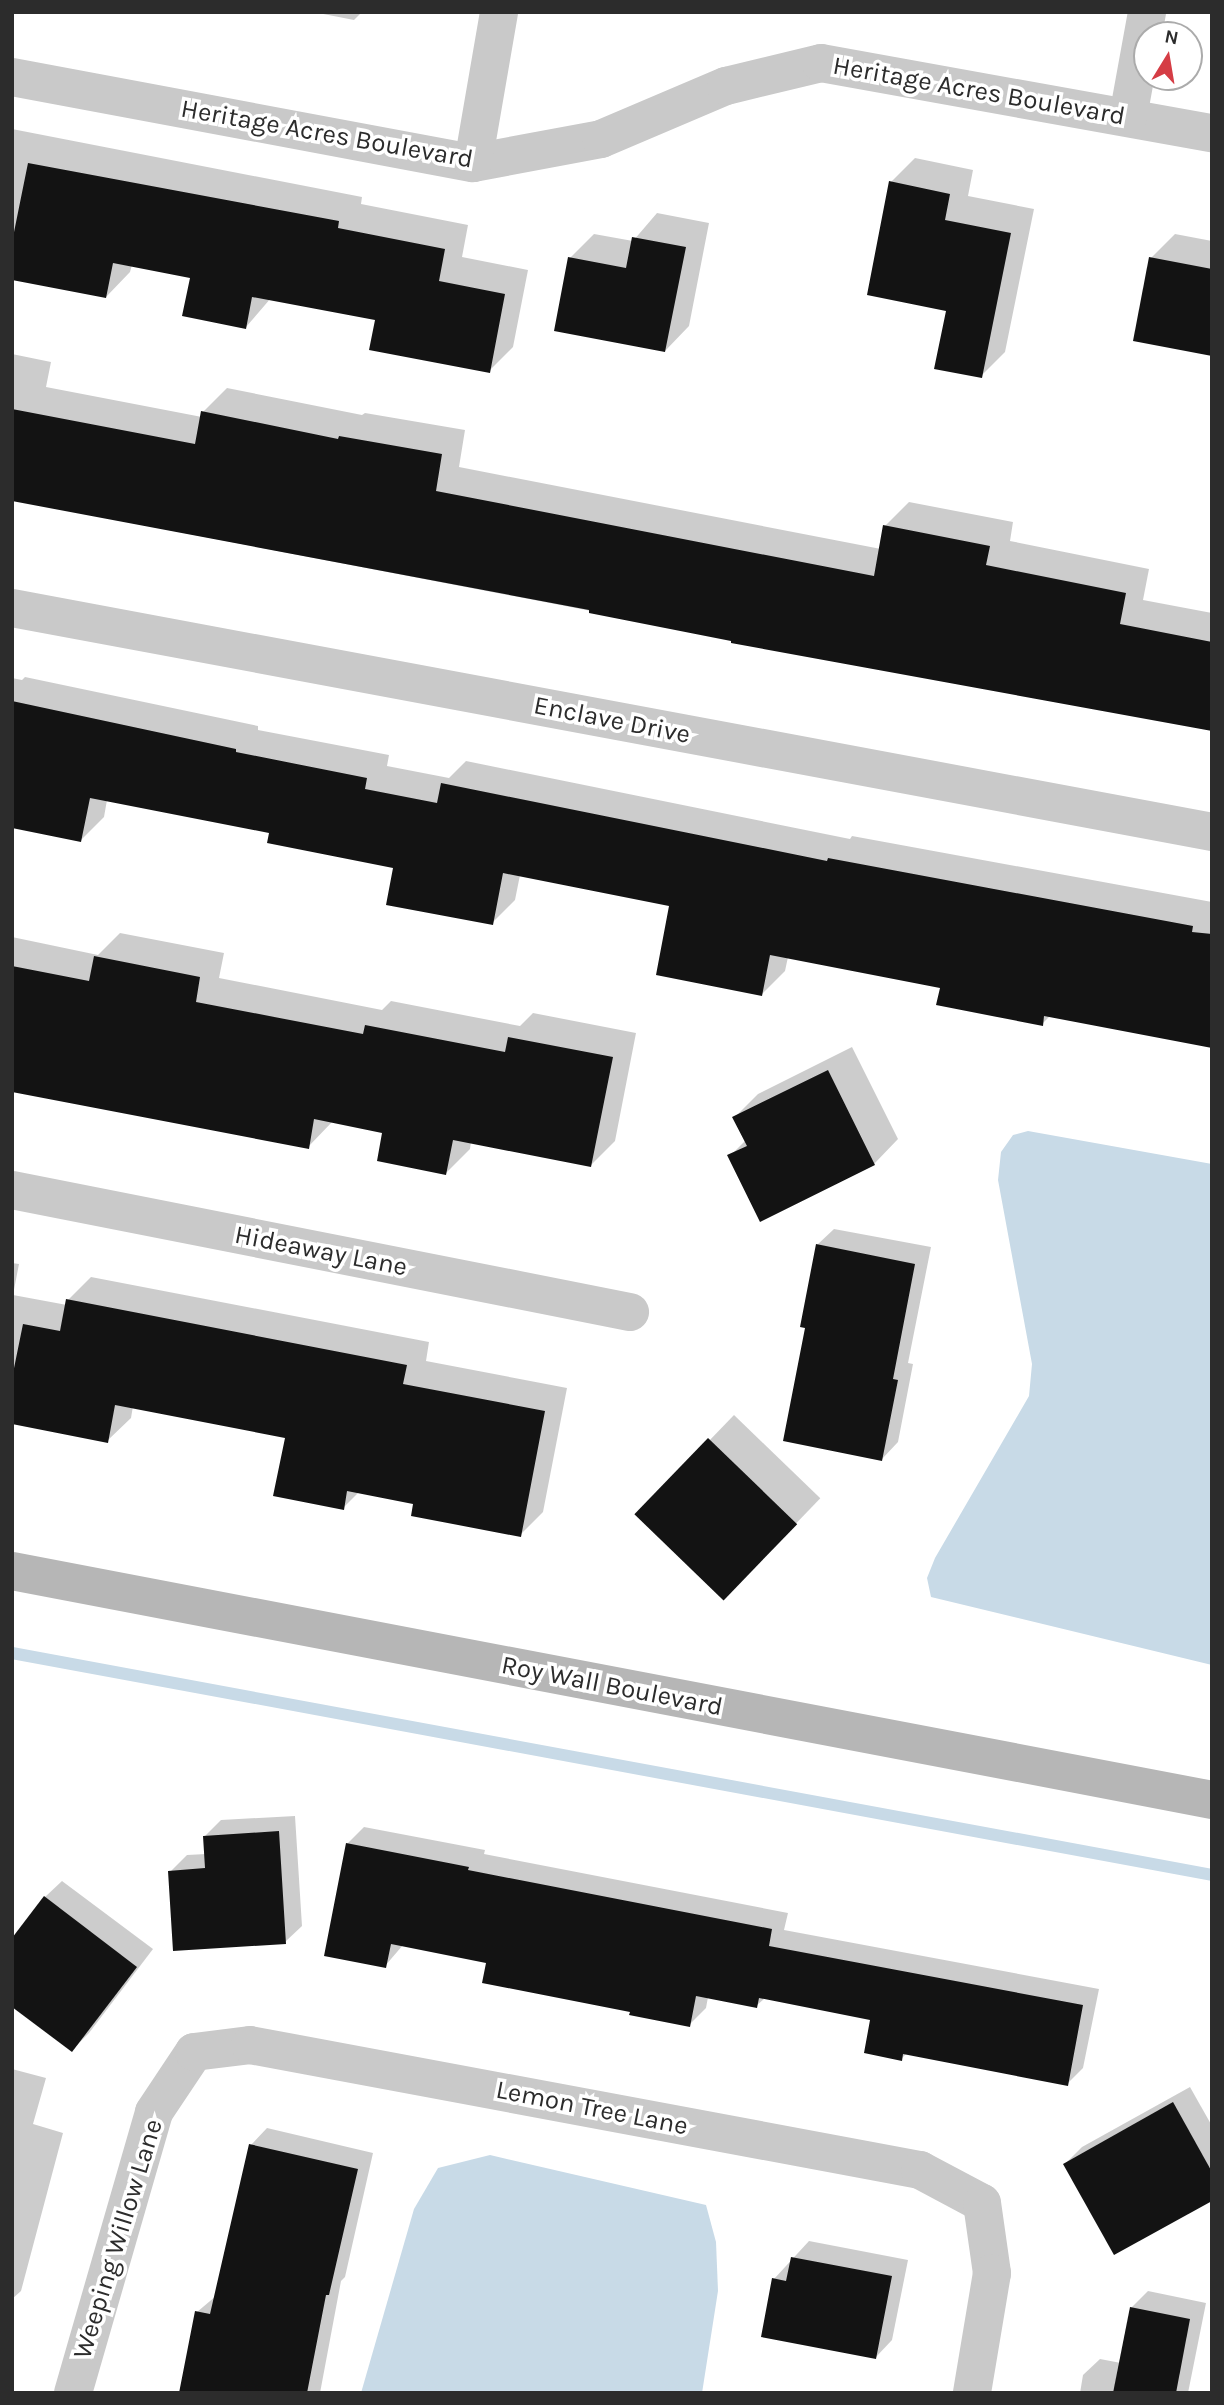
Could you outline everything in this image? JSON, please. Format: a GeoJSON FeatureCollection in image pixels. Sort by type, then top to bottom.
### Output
{"type":"FeatureCollection","features":[{"type":"Feature","properties":{"kind":"street"},"geometry":{"type":"LineString","coordinates":[[473,163],[499,12]]}},
{"type":"Feature","properties":{"kind":"street"},"geometry":{"type":"LineString","coordinates":[[1128,117],[1147,12]]}},
{"type":"Feature","properties":{"kind":"street","name":"Heritage Acres Boulevard"},"geometry":{"type":"LineString","coordinates":[[12,76],[473,163],[601,139],[726,86],[821,63],[1212,133]]}},
{"type":"Feature","properties":{"kind":"street","name":"Enclave Drive"},"geometry":{"type":"LineString","coordinates":[[12,608],[1212,832]]}},
{"type":"Feature","properties":{"kind":"street","name":"Hideaway Lane"},"geometry":{"type":"LineString","coordinates":[[12,1190],[630,1312]]}},
{"type":"Feature","properties":{"kind":"street","name":"Roy Wall Boulevard"},"geometry":{"type":"LineString","coordinates":[[12,1571],[1212,1800]]}},
{"type":"Feature","properties":{"kind":"street","name":"Lemon Tree Lane"},"geometry":{"type":"LineString","coordinates":[[194,2052],[250,2045],[920,2170],[982,2203],[992,2273],[972,2393]]}},
{"type":"Feature","properties":{"kind":"street","name":"Weeping Willow Lane"},"geometry":{"type":"LineString","coordinates":[[72,2393],[154,2112],[194,2052]]}},
{"type":"Feature","properties":{"kind":"water"},"geometry":{"type":"Polygon","coordinates":[[[1028,1131],[1212,1164],[1212,1665],[931,1597],[927,1578],[935,1558],[1029,1396],[1032,1364],[998,1180],[1001,1152],[1013,1135],[1028,1131]]]}},
{"type":"Feature","properties":{"kind":"water"},"geometry":{"type":"Polygon","coordinates":[[[490,2155],[706,2205],[716,2242],[718,2291],[702,2393],[361,2393],[414,2209],[438,2168],[490,2155]]]}},
{"type":"Feature","properties":{"kind":"building"},"geometry":{"type":"Polygon","coordinates":[[[28,163],[339,221],[338,228],[445,249],[439,281],[505,294],[490,373],[369,350],[375,320],[252,297],[246,329],[182,316],[190,278],[113,263],[106,298],[12,280],[12,242],[28,163]]]}},
{"type":"Feature","properties":{"kind":"building"},"geometry":{"type":"Polygon","coordinates":[[[889,181],[950,194],[945,220],[1011,233],[982,378],[934,369],[946,311],[867,295],[889,181]]]}},
{"type":"Feature","properties":{"kind":"building"},"geometry":{"type":"Polygon","coordinates":[[[632,237],[686,247],[665,352],[554,331],[568,257],[626,268],[632,237]]]}},
{"type":"Feature","properties":{"kind":"building"},"geometry":{"type":"Polygon","coordinates":[[[1149,257],[1212,269],[1212,356],[1133,341],[1149,257]]]}},
{"type":"Feature","properties":{"kind":"building"},"geometry":{"type":"Polygon","coordinates":[[[12,409],[195,444],[201,411],[338,439],[339,436],[442,454],[436,491],[874,576],[883,525],[990,546],[986,565],[1126,593],[1120,624],[1212,642],[1212,731],[731,643],[589,613],[589,610],[12,501],[12,409]]]}},
{"type":"Feature","properties":{"kind":"building"},"geometry":{"type":"Polygon","coordinates":[[[12,701],[236,749],[236,752],[367,778],[365,789],[437,803],[441,783],[827,861],[828,858],[1193,926],[1192,932],[1212,934],[1212,1048],[1044,1016],[1043,1026],[936,1005],[940,988],[770,955],[762,996],[656,975],[669,906],[503,873],[493,925],[386,905],[393,868],[267,843],[269,833],[90,798],[81,842],[12,828],[12,701]]]}},
{"type":"Feature","properties":{"kind":"building"},"geometry":{"type":"Polygon","coordinates":[[[94,956],[200,977],[196,1002],[363,1034],[365,1025],[505,1052],[508,1037],[613,1057],[591,1167],[453,1140],[446,1175],[377,1161],[382,1133],[314,1119],[309,1149],[12,1092],[12,966],[89,981],[94,956]]]}},
{"type":"Feature","properties":{"kind":"building"},"geometry":{"type":"Polygon","coordinates":[[[828,1070],[875,1165],[760,1222],[727,1155],[747,1146],[732,1117],[828,1070]]]}},
{"type":"Feature","properties":{"kind":"building"},"geometry":{"type":"Polygon","coordinates":[[[816,1244],[915,1264],[893,1379],[898,1380],[882,1461],[783,1441],[805,1328],[800,1327],[816,1244]]]}},
{"type":"Feature","properties":{"kind":"building"},"geometry":{"type":"Polygon","coordinates":[[[66,1299],[407,1365],[403,1384],[545,1411],[521,1537],[411,1516],[413,1504],[347,1491],[344,1510],[273,1496],[285,1438],[115,1405],[108,1443],[12,1424],[12,1378],[23,1324],[60,1331],[66,1299]]]}},
{"type":"Feature","properties":{"kind":"building"},"geometry":{"type":"Polygon","coordinates":[[[708,1438],[797,1524],[724,1600],[634,1514],[708,1438]]]}},
{"type":"Feature","properties":{"kind":"building"},"geometry":{"type":"Polygon","coordinates":[[[279,1831],[286,1944],[173,1951],[168,1871],[205,1868],[203,1836],[279,1831]]]}},
{"type":"Feature","properties":{"kind":"building"},"geometry":{"type":"Polygon","coordinates":[[[346,1843],[469,1867],[468,1870],[772,1929],[769,1946],[1083,2005],[1068,2086],[903,2054],[902,2061],[864,2053],[870,2020],[759,1998],[757,2008],[696,1996],[690,2027],[629,2015],[630,2012],[482,1983],[486,1963],[391,1944],[386,1968],[324,1956],[346,1843]]]}},
{"type":"Feature","properties":{"kind":"building"},"geometry":{"type":"Polygon","coordinates":[[[44,1896],[137,1967],[72,2052],[12,2007],[12,1938],[44,1896]]]}},
{"type":"Feature","properties":{"kind":"building"},"geometry":{"type":"Polygon","coordinates":[[[1173,2102],[1212,2172],[1212,2201],[1114,2255],[1063,2164],[1173,2102]]]}},
{"type":"Feature","properties":{"kind":"building"},"geometry":{"type":"Polygon","coordinates":[[[249,2144],[358,2169],[329,2295],[326,2295],[307,2393],[179,2393],[195,2311],[210,2314],[249,2144]]]}},
{"type":"Feature","properties":{"kind":"building"},"geometry":{"type":"Polygon","coordinates":[[[791,2257],[892,2276],[876,2359],[761,2337],[772,2278],[786,2281],[791,2257]]]}},
{"type":"Feature","properties":{"kind":"building"},"geometry":{"type":"Polygon","coordinates":[[[1130,2307],[1190,2319],[1176,2393],[1113,2393],[1130,2307]]]}},
{"type":"Feature","properties":{"kind":"waterway"},"geometry":{"type":"LineString","coordinates":[[12,1653],[1212,1875]]}}]}
